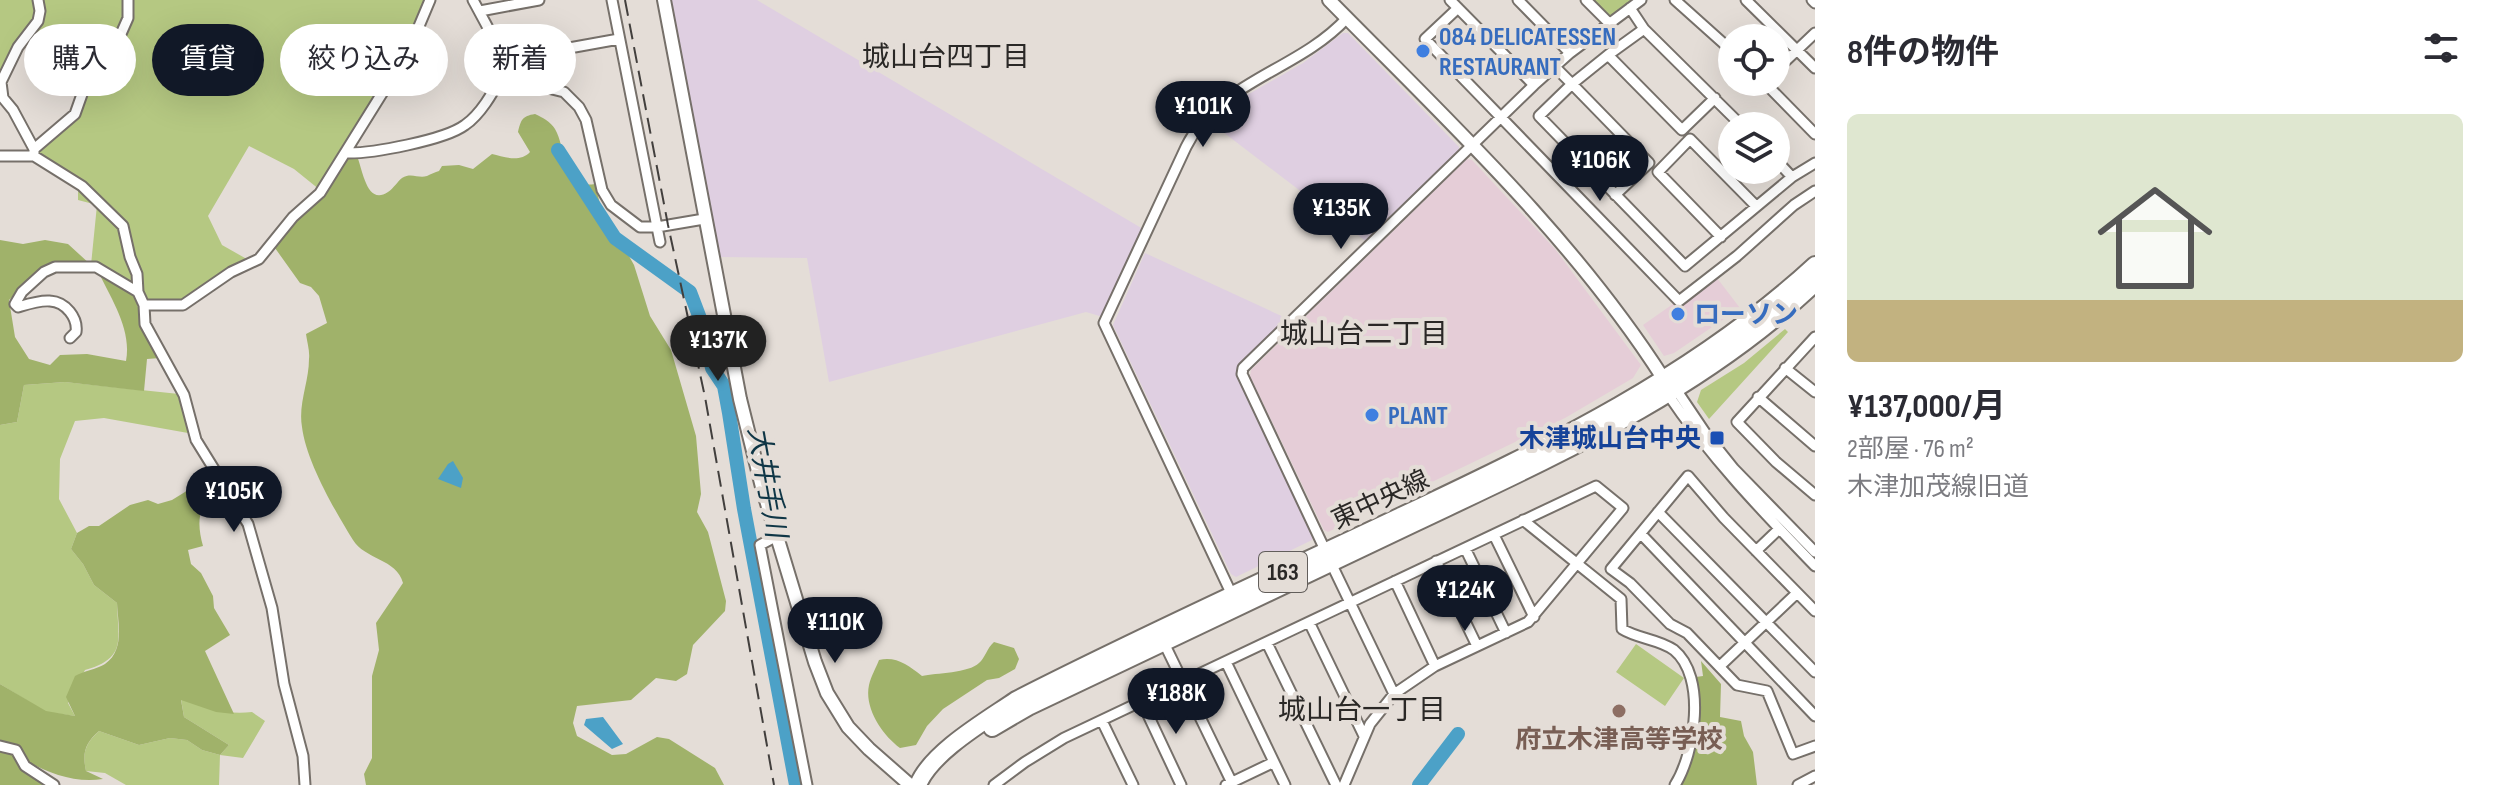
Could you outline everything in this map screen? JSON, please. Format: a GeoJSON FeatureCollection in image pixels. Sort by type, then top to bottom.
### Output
{"type":"FeatureCollection","features":[{"type":"Feature","properties":{"kind":"highway","name":"東中央線"},"geometry":{"type":"LineString","coordinates":[[1669,387],[1777,300],[1815,265]]}},
{"type":"Feature","properties":{"kind":"highway","name":"東中央線"},"geometry":{"type":"LineString","coordinates":[[920,785],[992,728],[1028,707],[1164,643],[1550,444],[1669,387],[1751,338],[1815,283]]}},
{"type":"Feature","properties":{"kind":"highway","name":"東中央線"},"geometry":{"type":"LineString","coordinates":[[920,785],[922,775],[944,753],[1016,700],[1232,595],[1328,557]]}},
{"type":"Feature","properties":{"kind":"street"},"geometry":{"type":"LineString","coordinates":[[38,0],[38,21],[18,47],[1,82],[3,98],[13,110],[34,152],[82,186],[119,221],[137,274],[145,324],[184,395],[196,440],[248,524],[272,608],[284,684],[303,756],[305,785]]}},
{"type":"Feature","properties":{"kind":"street"},"geometry":{"type":"LineString","coordinates":[[0,156],[34,152],[75,114],[86,83],[109,61],[128,18],[128,0]]}},
{"type":"Feature","properties":{"kind":"street"},"geometry":{"type":"LineString","coordinates":[[144,305],[183,305],[231,272],[255,262],[293,217],[317,196],[409,50],[430,0]]}},
{"type":"Feature","properties":{"kind":"street"},"geometry":{"type":"LineString","coordinates":[[473,0],[487,24]]}},
{"type":"Feature","properties":{"kind":"street"},"geometry":{"type":"LineString","coordinates":[[480,11],[539,0]]}},
{"type":"Feature","properties":{"kind":"street"},"geometry":{"type":"LineString","coordinates":[[612,0],[660,242]]}},
{"type":"Feature","properties":{"kind":"street"},"geometry":{"type":"LineString","coordinates":[[664,0],[740,399],[815,662],[827,693],[859,739],[910,785]]}},
{"type":"Feature","properties":{"kind":"street"},"geometry":{"type":"LineString","coordinates":[[1329,0],[1530,205],[1577,259],[1634,332],[1707,449],[1815,566]]}},
{"type":"Feature","properties":{"kind":"street"},"geometry":{"type":"LineString","coordinates":[[1518,0],[1570,53]]}},
{"type":"Feature","properties":{"kind":"street"},"geometry":{"type":"LineString","coordinates":[[1586,0],[1609,23]]}},
{"type":"Feature","properties":{"kind":"street"},"geometry":{"type":"LineString","coordinates":[[1394,694],[1242,374],[1243,368],[1554,66],[1641,0]]}},
{"type":"Feature","properties":{"kind":"street"},"geometry":{"type":"LineString","coordinates":[[1675,0],[1718,38]]}},
{"type":"Feature","properties":{"kind":"street"},"geometry":{"type":"LineString","coordinates":[[1746,0],[1815,68]]}},
{"type":"Feature","properties":{"kind":"street"},"geometry":{"type":"LineString","coordinates":[[1534,85],[1454,4],[1425,39],[1679,301],[1815,191]]}},
{"type":"Feature","properties":{"kind":"street"},"geometry":{"type":"LineString","coordinates":[[1630,8],[1644,29],[1728,112]]}},
{"type":"Feature","properties":{"kind":"street"},"geometry":{"type":"LineString","coordinates":[[1232,595],[1104,323],[1200,123],[1227,98],[1301,57],[1347,18]]}},
{"type":"Feature","properties":{"kind":"street"},"geometry":{"type":"LineString","coordinates":[[1644,29],[1572,84],[1539,116],[1685,266],[1792,177],[1815,163]]}},
{"type":"Feature","properties":{"kind":"street"},"geometry":{"type":"LineString","coordinates":[[1790,57],[1815,33]]}},
{"type":"Feature","properties":{"kind":"street"},"geometry":{"type":"LineString","coordinates":[[576,47],[619,39]]}},
{"type":"Feature","properties":{"kind":"street"},"geometry":{"type":"LineString","coordinates":[[1608,55],[1682,130],[1715,98]]}},
{"type":"Feature","properties":{"kind":"street"},"geometry":{"type":"LineString","coordinates":[[1554,66],[1649,163],[1615,195]]}},
{"type":"Feature","properties":{"kind":"street"},"geometry":{"type":"LineString","coordinates":[[345,153],[393,148],[462,127],[489,96]]}},
{"type":"Feature","properties":{"kind":"street"},"geometry":{"type":"LineString","coordinates":[[569,96],[586,120],[602,190],[611,205],[640,227],[704,219]]}},
{"type":"Feature","properties":{"kind":"street"},"geometry":{"type":"LineString","coordinates":[[1778,96],[1815,134]]}},
{"type":"Feature","properties":{"kind":"street"},"geometry":{"type":"LineString","coordinates":[[1721,237],[1658,172],[1690,139],[1756,206]]}},
{"type":"Feature","properties":{"kind":"street"},"geometry":{"type":"LineString","coordinates":[[70,338],[76,332],[77,324],[74,317],[56,302],[47,300],[18,307],[15,304],[22,292],[44,272],[55,267],[96,267],[138,292]]}},
{"type":"Feature","properties":{"kind":"street"},"geometry":{"type":"LineString","coordinates":[[1814,339],[1737,419],[1737,424],[1815,495]]}},
{"type":"Feature","properties":{"kind":"street"},"geometry":{"type":"LineString","coordinates":[[1785,368],[1815,392]]}},
{"type":"Feature","properties":{"kind":"street"},"geometry":{"type":"LineString","coordinates":[[1669,387],[1734,469],[1815,552]]}},
{"type":"Feature","properties":{"kind":"street"},"geometry":{"type":"LineString","coordinates":[[1758,397],[1815,446]]}},
{"type":"Feature","properties":{"kind":"street"},"geometry":{"type":"LineString","coordinates":[[1815,611],[1688,476],[1611,569],[1630,583],[1670,624],[1687,633],[1737,685],[1767,691],[1793,754],[1815,746]]}},
{"type":"Feature","properties":{"kind":"street"},"geometry":{"type":"LineString","coordinates":[[994,785],[1025,762],[1102,721],[1596,486],[1623,508],[1528,622],[1435,666],[1394,694],[1364,736],[1344,785]]}},
{"type":"Feature","properties":{"kind":"street"},"geometry":{"type":"LineString","coordinates":[[1658,512],[1815,672]]}},
{"type":"Feature","properties":{"kind":"street"},"geometry":{"type":"LineString","coordinates":[[1523,520],[1621,599],[1622,629],[1633,636],[1664,644],[1683,659],[1690,671],[1694,703],[1692,732],[1684,771],[1675,785]]}},
{"type":"Feature","properties":{"kind":"street"},"geometry":{"type":"LineString","coordinates":[[1756,551],[1779,529]]}},
{"type":"Feature","properties":{"kind":"street"},"geometry":{"type":"LineString","coordinates":[[1641,534],[1815,716]]}},
{"type":"Feature","properties":{"kind":"street"},"geometry":{"type":"LineString","coordinates":[[1494,535],[1534,617]]}},
{"type":"Feature","properties":{"kind":"street"},"geometry":{"type":"LineString","coordinates":[[777,536],[760,545],[807,785]]}},
{"type":"Feature","properties":{"kind":"street"},"geometry":{"type":"LineString","coordinates":[[1465,548],[1506,633]]}},
{"type":"Feature","properties":{"kind":"street"},"geometry":{"type":"LineString","coordinates":[[1436,561],[1477,646]]}},
{"type":"Feature","properties":{"kind":"street"},"geometry":{"type":"LineString","coordinates":[[1395,581],[1435,666]]}},
{"type":"Feature","properties":{"kind":"street"},"geometry":{"type":"LineString","coordinates":[[1720,666],[1797,593]]}},
{"type":"Feature","properties":{"kind":"street"},"geometry":{"type":"LineString","coordinates":[[1309,622],[1364,736]]}},
{"type":"Feature","properties":{"kind":"street"},"geometry":{"type":"LineString","coordinates":[[1164,643],[1230,784],[1274,762]]}},
{"type":"Feature","properties":{"kind":"street"},"geometry":{"type":"LineString","coordinates":[[1267,643],[1336,785]]}},
{"type":"Feature","properties":{"kind":"street"},"geometry":{"type":"LineString","coordinates":[[1226,662],[1285,785]]}},
{"type":"Feature","properties":{"kind":"street"},"geometry":{"type":"LineString","coordinates":[[1142,702],[1181,785]]}},
{"type":"Feature","properties":{"kind":"street"},"geometry":{"type":"LineString","coordinates":[[1102,721],[1133,785]]}},
{"type":"Feature","properties":{"kind":"street"},"geometry":{"type":"LineString","coordinates":[[0,746],[16,750],[25,766],[54,785]]}},
{"type":"Feature","properties":{"kind":"street"},"geometry":{"type":"LineString","coordinates":[[1798,785],[1815,776]]}},
{"type":"Feature","properties":{"kind":"shaded area"},"geometry":{"type":"Polygon","coordinates":[[[671,0],[757,0],[1143,229],[1103,317],[1086,312],[829,382],[807,258],[720,257],[671,0]]]}},
{"type":"Feature","properties":{"kind":"shaded area"},"geometry":{"type":"Polygon","coordinates":[[[1343,33],[1348,33],[1459,147],[1459,152],[1367,242],[1210,122],[1228,106],[1303,63],[1343,33]]]}},
{"type":"Feature","properties":{"kind":"shaded area"},"geometry":{"type":"Polygon","coordinates":[[[1467,159],[1472,160],[1555,249],[1641,365],[1633,378],[1565,418],[1328,532],[1324,530],[1250,376],[1251,370],[1467,159]]]}},
{"type":"Feature","properties":{"kind":"shaded area"},"geometry":{"type":"Polygon","coordinates":[[[1145,253],[1288,319],[1236,370],[1314,534],[1312,540],[1236,577],[1231,574],[1113,325],[1145,253]]]}},
{"type":"Feature","properties":{"kind":"shaded area"},"geometry":{"type":"Polygon","coordinates":[[[1717,278],[1740,308],[1674,353],[1664,356],[1643,325],[1673,304],[1678,307],[1717,278]]]}},
{"type":"Feature","properties":{"kind":"green space"},"geometry":{"type":"Polygon","coordinates":[[[0,0],[127,0],[124,24],[24,24],[24,44],[12,60],[0,99],[0,0]]]}},
{"type":"Feature","properties":{"kind":"green space"},"geometry":{"type":"Polygon","coordinates":[[[129,0],[426,0],[415,24],[280,24],[280,96],[377,96],[320,190],[294,169],[249,146],[208,216],[222,245],[252,262],[193,298],[175,303],[146,300],[122,221],[35,154],[76,115],[83,96],[136,96],[136,24],[121,24],[129,0]]]}},
{"type":"Feature","properties":{"kind":"green space"},"geometry":{"type":"Polygon","coordinates":[[[1591,0],[1633,0],[1611,16],[1591,0]]]}},
{"type":"Feature","properties":{"kind":"green space"},"geometry":{"type":"Polygon","coordinates":[[[535,114],[555,129],[570,175],[584,184],[595,184],[600,204],[634,265],[650,316],[671,350],[696,436],[701,494],[697,512],[708,532],[726,601],[725,611],[693,645],[687,674],[676,681],[656,678],[631,700],[577,706],[573,723],[577,736],[612,755],[626,754],[657,737],[669,739],[715,768],[724,785],[366,785],[364,774],[372,758],[372,676],[379,650],[376,623],[403,583],[394,569],[353,540],[309,455],[301,418],[309,368],[306,334],[327,323],[319,296],[311,287],[300,283],[275,248],[276,243],[346,159],[357,156],[367,185],[375,194],[381,195],[402,178],[427,176],[439,171],[442,166],[459,165],[473,169],[492,154],[512,158],[526,155],[530,152],[518,132],[523,119],[535,114]]]}},
{"type":"Feature","properties":{"kind":"green space"},"geometry":{"type":"Polygon","coordinates":[[[29,158],[80,187],[119,224],[137,286],[91,265],[97,205],[78,200],[78,189],[29,158]]]}},
{"type":"Feature","properties":{"kind":"green space"},"geometry":{"type":"Polygon","coordinates":[[[0,240],[23,244],[45,240],[68,244],[91,265],[42,270],[9,300],[15,337],[29,359],[50,365],[60,355],[87,354],[126,361],[123,326],[98,271],[135,295],[142,324],[160,358],[147,359],[144,391],[65,382],[24,385],[17,422],[0,425],[0,240]]]}},
{"type":"Feature","properties":{"kind":"green space"},"geometry":{"type":"Polygon","coordinates":[[[1785,329],[1788,332],[1709,419],[1697,402],[1701,390],[1744,363],[1785,329]]]}},
{"type":"Feature","properties":{"kind":"green space"},"geometry":{"type":"Polygon","coordinates":[[[65,382],[179,394],[188,433],[104,418],[75,421],[60,459],[59,499],[77,533],[71,549],[94,585],[117,603],[118,637],[114,653],[108,660],[85,670],[68,703],[75,716],[46,712],[0,684],[0,425],[17,422],[24,385],[65,382]]]}},
{"type":"Feature","properties":{"kind":"green space"},"geometry":{"type":"Polygon","coordinates":[[[198,484],[215,488],[215,491],[205,503],[200,516],[203,546],[188,550],[191,564],[201,573],[213,596],[214,608],[230,635],[205,651],[234,714],[216,712],[181,700],[184,717],[229,745],[220,755],[202,750],[187,740],[170,738],[139,745],[99,731],[86,749],[85,765],[86,771],[103,779],[89,780],[49,772],[0,744],[0,684],[46,711],[75,716],[66,697],[75,676],[105,664],[118,644],[117,603],[94,585],[71,549],[77,533],[89,526],[99,526],[130,505],[148,500],[158,504],[172,500],[198,484]]]}},
{"type":"Feature","properties":{"kind":"green space"},"geometry":{"type":"Polygon","coordinates":[[[994,642],[1014,648],[1019,659],[1015,669],[999,678],[987,680],[943,709],[927,726],[916,745],[900,748],[887,736],[872,712],[868,694],[879,660],[896,660],[922,676],[952,672],[979,663],[994,642]]]}},
{"type":"Feature","properties":{"kind":"green space"},"geometry":{"type":"Polygon","coordinates":[[[1636,644],[1684,678],[1665,706],[1616,672],[1636,644]]]}},
{"type":"Feature","properties":{"kind":"green space"},"geometry":{"type":"Polygon","coordinates":[[[1701,661],[1721,684],[1720,717],[1741,721],[1744,736],[1753,752],[1757,785],[1679,785],[1693,745],[1696,677],[1703,676],[1701,661]]]}},
{"type":"Feature","properties":{"kind":"green space"},"geometry":{"type":"Polygon","coordinates":[[[181,699],[225,712],[252,712],[265,721],[243,758],[220,755],[229,745],[184,717],[181,699]]]}},
{"type":"Feature","properties":{"kind":"green space"},"geometry":{"type":"Polygon","coordinates":[[[99,731],[139,745],[170,738],[187,740],[202,750],[220,755],[219,785],[126,785],[105,773],[86,771],[84,759],[90,740],[99,731]]]}},
{"type":"Feature","properties":{"kind":"green space"},"geometry":{"type":"Polygon","coordinates":[[[0,748],[11,750],[51,785],[0,785],[0,748]]]}},
{"type":"Feature","properties":{"kind":"water"},"geometry":{"type":"Polygon","coordinates":[[[453,461],[463,478],[461,488],[438,479],[453,461]]]}},
{"type":"Feature","properties":{"kind":"water"},"geometry":{"type":"Polygon","coordinates":[[[603,717],[623,744],[612,749],[584,725],[586,719],[603,717]]]}},
{"type":"Feature","properties":{"kind":"waterway","name":"大井手川"},"geometry":{"type":"LineString","coordinates":[[558,150],[615,238],[690,292],[701,321],[712,368],[724,386],[796,785]]}},
{"type":"Feature","properties":{"kind":"waterway"},"geometry":{"type":"LineString","coordinates":[[1419,785],[1458,734]]}},
{"type":"Feature","properties":{"kind":"railway"},"geometry":{"type":"LineString","coordinates":[[625,0],[705,397],[774,785]]}},
{"type":"Feature","properties":{"kind":"place","name":"084 DELICATESSEN RESTAURANT"},"geometry":{"type":"Point","coordinates":[1423,51]}},
{"type":"Feature","properties":{"kind":"place","name":"ローソン"},"geometry":{"type":"Point","coordinates":[1678,314]}},
{"type":"Feature","properties":{"kind":"place","name":"PLANT"},"geometry":{"type":"Point","coordinates":[1372,415]}},
{"type":"Feature","properties":{"kind":"place","name":"木津城山台中央"},"geometry":{"type":"Point","coordinates":[1717,438]}},
{"type":"Feature","properties":{"kind":"place","name":"府立木津高等学校"},"geometry":{"type":"Point","coordinates":[1619,711]}},
{"type":"Feature","properties":{"kind":"district","name":"城山台四丁目"},"geometry":{"type":"Point","coordinates":[946,56]}},
{"type":"Feature","properties":{"kind":"district","name":"城山台二丁目"},"geometry":{"type":"Point","coordinates":[1364,333]}},
{"type":"Feature","properties":{"kind":"district","name":"城山台一丁目"},"geometry":{"type":"Point","coordinates":[1362,709]}}]}
